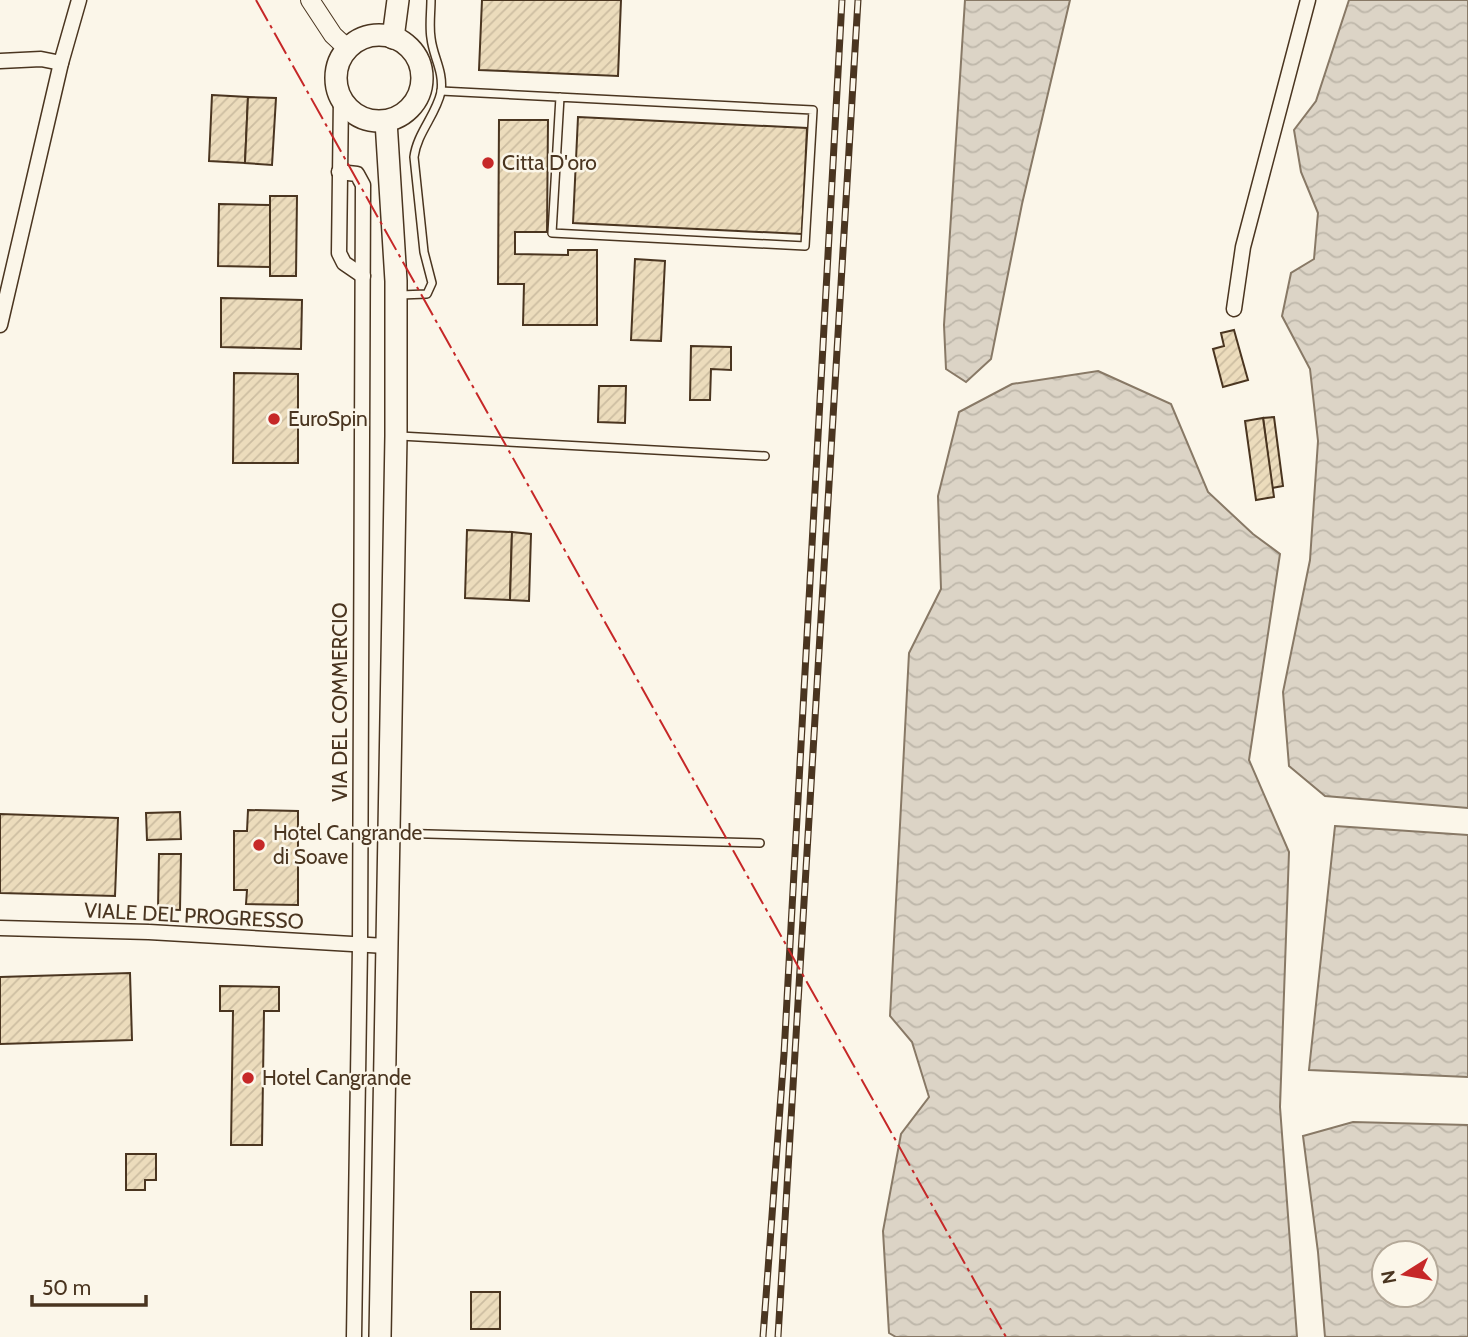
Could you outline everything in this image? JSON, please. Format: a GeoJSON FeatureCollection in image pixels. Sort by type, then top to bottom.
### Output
{"type":"FeatureCollection","features":[{"type":"Feature","properties":{"kind":"main road"},"geometry":{"type":"LineString","coordinates":[[393,38],[398,0]]}},
{"type":"Feature","properties":{"kind":"main road"},"geometry":{"type":"LineString","coordinates":[[364,38],[393,38],[410,49],[416,57],[421,87],[412,106],[386,121],[360,117],[341,98],[336,78],[338,67],[348,49],[364,38]]}},
{"type":"Feature","properties":{"kind":"main road"},"geometry":{"type":"LineString","coordinates":[[380,1337],[396,436],[396,296],[386,121]]}},
{"type":"Feature","properties":{"kind":"street"},"geometry":{"type":"LineString","coordinates":[[0,325],[61,63],[79,0]]}},
{"type":"Feature","properties":{"kind":"street"},"geometry":{"type":"LineString","coordinates":[[310,0],[333,35],[348,49]]}},
{"type":"Feature","properties":{"kind":"street"},"geometry":{"type":"LineString","coordinates":[[1234,309],[1243,247],[1308,0]]}},
{"type":"Feature","properties":{"kind":"street"},"geometry":{"type":"LineString","coordinates":[[0,61],[41,60],[61,63]]}},
{"type":"Feature","properties":{"kind":"street"},"geometry":{"type":"LineString","coordinates":[[341,98],[339,253],[344,263],[363,276]]}},
{"type":"Feature","properties":{"kind":"street","name":"VIA DEL COMMERCIO"},"geometry":{"type":"LineString","coordinates":[[339,172],[357,174],[363,185],[360,946],[354,1337]]}},
{"type":"Feature","properties":{"kind":"street","name":"VIALE DEL PROGRESSO"},"geometry":{"type":"LineString","coordinates":[[0,928],[149,932],[386,946]]}},
{"type":"Feature","properties":{"kind":"lane"},"geometry":{"type":"LineString","coordinates":[[396,296],[427,293],[432,283],[424,252],[414,157],[416,145],[441,90],[441,71],[430,38],[431,0]]}},
{"type":"Feature","properties":{"kind":"lane"},"geometry":{"type":"LineString","coordinates":[[441,90],[813,110],[805,246],[552,233],[560,97]]}},
{"type":"Feature","properties":{"kind":"lane"},"geometry":{"type":"LineString","coordinates":[[396,436],[765,456]]}},
{"type":"Feature","properties":{"kind":"lane"},"geometry":{"type":"LineString","coordinates":[[388,833],[760,844]]}},
{"type":"Feature","properties":{"kind":"water"},"geometry":{"type":"Polygon","coordinates":[[[965,0],[1070,0],[1022,204],[991,359],[966,382],[946,369],[944,325],[965,0]]]}},
{"type":"Feature","properties":{"kind":"water"},"geometry":{"type":"Polygon","coordinates":[[[1349,0],[1468,0],[1468,808],[1325,796],[1289,766],[1283,692],[1310,560],[1318,441],[1310,369],[1282,316],[1291,273],[1314,259],[1318,213],[1301,172],[1294,130],[1316,101],[1349,0]]]}},
{"type":"Feature","properties":{"kind":"water"},"geometry":{"type":"Polygon","coordinates":[[[1098,371],[1171,404],[1208,492],[1253,534],[1280,554],[1249,760],[1289,852],[1280,1107],[1297,1337],[896,1337],[889,1333],[883,1231],[901,1134],[929,1097],[912,1042],[890,1016],[909,653],[941,589],[938,496],[959,412],[1012,384],[1098,371]]]}},
{"type":"Feature","properties":{"kind":"water"},"geometry":{"type":"Polygon","coordinates":[[[1335,826],[1468,835],[1468,1077],[1309,1070],[1335,826]]]}},
{"type":"Feature","properties":{"kind":"water"},"geometry":{"type":"Polygon","coordinates":[[[1353,1122],[1468,1125],[1468,1337],[1325,1337],[1318,1252],[1303,1136],[1353,1122]]]}},
{"type":"Feature","properties":{"kind":"building"},"geometry":{"type":"Polygon","coordinates":[[[482,0],[621,0],[618,76],[479,70],[482,0]]]}},
{"type":"Feature","properties":{"kind":"building"},"geometry":{"type":"Polygon","coordinates":[[[212,95],[248,97],[245,163],[209,161],[212,95]]]}},
{"type":"Feature","properties":{"kind":"building"},"geometry":{"type":"Polygon","coordinates":[[[248,97],[276,98],[272,165],[245,163],[248,97]]]}},
{"type":"Feature","properties":{"kind":"building"},"geometry":{"type":"Polygon","coordinates":[[[578,117],[807,128],[802,234],[573,223],[578,117]]]}},
{"type":"Feature","properties":{"kind":"building"},"geometry":{"type":"Polygon","coordinates":[[[499,120],[548,120],[547,232],[515,232],[515,254],[568,255],[568,250],[597,250],[597,325],[523,325],[524,284],[498,284],[499,120]]]}},
{"type":"Feature","properties":{"kind":"building"},"geometry":{"type":"Polygon","coordinates":[[[270,196],[297,196],[296,276],[270,276],[270,196]]]}},
{"type":"Feature","properties":{"kind":"building"},"geometry":{"type":"Polygon","coordinates":[[[219,204],[270,205],[270,267],[218,266],[219,204]]]}},
{"type":"Feature","properties":{"kind":"building"},"geometry":{"type":"Polygon","coordinates":[[[635,259],[665,261],[661,341],[631,340],[635,259]]]}},
{"type":"Feature","properties":{"kind":"building"},"geometry":{"type":"Polygon","coordinates":[[[221,298],[302,300],[301,349],[221,347],[221,298]]]}},
{"type":"Feature","properties":{"kind":"building"},"geometry":{"type":"Polygon","coordinates":[[[1234,330],[1248,380],[1223,387],[1213,349],[1224,346],[1221,333],[1234,330]]]}},
{"type":"Feature","properties":{"kind":"building"},"geometry":{"type":"Polygon","coordinates":[[[691,346],[731,347],[731,370],[711,369],[710,400],[690,400],[691,346]]]}},
{"type":"Feature","properties":{"kind":"building"},"geometry":{"type":"Polygon","coordinates":[[[234,373],[298,374],[298,463],[233,463],[234,373]]]}},
{"type":"Feature","properties":{"kind":"building"},"geometry":{"type":"Polygon","coordinates":[[[599,386],[626,386],[625,423],[598,422],[599,386]]]}},
{"type":"Feature","properties":{"kind":"building"},"geometry":{"type":"Polygon","coordinates":[[[1274,417],[1283,486],[1272,488],[1263,418],[1274,417]]]}},
{"type":"Feature","properties":{"kind":"building"},"geometry":{"type":"Polygon","coordinates":[[[1263,418],[1274,497],[1256,500],[1245,421],[1263,418]]]}},
{"type":"Feature","properties":{"kind":"building"},"geometry":{"type":"Polygon","coordinates":[[[467,530],[512,532],[510,600],[465,598],[467,530]]]}},
{"type":"Feature","properties":{"kind":"building"},"geometry":{"type":"Polygon","coordinates":[[[512,532],[531,534],[529,601],[510,600],[512,532]]]}},
{"type":"Feature","properties":{"kind":"building"},"geometry":{"type":"Polygon","coordinates":[[[248,810],[298,811],[298,905],[246,904],[247,890],[234,890],[234,831],[247,831],[248,810]]]}},
{"type":"Feature","properties":{"kind":"building"},"geometry":{"type":"Polygon","coordinates":[[[180,812],[181,839],[147,840],[146,813],[180,812]]]}},
{"type":"Feature","properties":{"kind":"building"},"geometry":{"type":"Polygon","coordinates":[[[0,814],[118,818],[115,896],[0,893],[0,814]]]}},
{"type":"Feature","properties":{"kind":"building"},"geometry":{"type":"Polygon","coordinates":[[[159,854],[181,854],[180,910],[158,909],[159,854]]]}},
{"type":"Feature","properties":{"kind":"building"},"geometry":{"type":"Polygon","coordinates":[[[130,973],[132,1040],[0,1044],[0,977],[130,973]]]}},
{"type":"Feature","properties":{"kind":"building","name":"Hotel Cangrande"},"geometry":{"type":"Polygon","coordinates":[[[220,986],[279,987],[279,1011],[264,1011],[262,1145],[231,1145],[233,1011],[220,1011],[220,986]]]}},
{"type":"Feature","properties":{"kind":"building"},"geometry":{"type":"Polygon","coordinates":[[[126,1154],[156,1154],[156,1180],[145,1180],[145,1190],[126,1190],[126,1154]]]}},
{"type":"Feature","properties":{"kind":"building"},"geometry":{"type":"Polygon","coordinates":[[[471,1292],[500,1292],[500,1329],[471,1329],[471,1292]]]}},
{"type":"Feature","properties":{"kind":"railway"},"geometry":{"type":"LineString","coordinates":[[763,1337],[784,1054],[842,0]]}},
{"type":"Feature","properties":{"kind":"railway"},"geometry":{"type":"LineString","coordinates":[[778,1337],[858,0]]}},
{"type":"Feature","properties":{"kind":"power"},"geometry":{"type":"LineString","coordinates":[[256,0],[1006,1337]]}},
{"type":"Feature","properties":{"kind":"place","name":"Citta D'oro"},"geometry":{"type":"Point","coordinates":[488,163]}},
{"type":"Feature","properties":{"kind":"place","name":"EuroSpin"},"geometry":{"type":"Point","coordinates":[274,419]}},
{"type":"Feature","properties":{"kind":"place","name":"Hotel Cangrande di Soave"},"geometry":{"type":"Point","coordinates":[259,845]}},
{"type":"Feature","properties":{"kind":"place","name":"Hotel Cangrande"},"geometry":{"type":"Point","coordinates":[248,1078]}}]}
